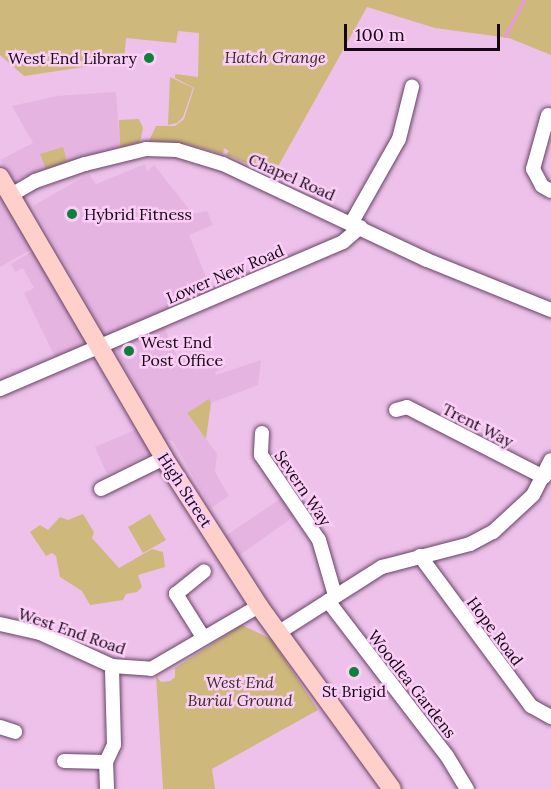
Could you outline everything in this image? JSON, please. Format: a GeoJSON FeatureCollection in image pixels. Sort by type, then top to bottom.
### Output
{"type":"FeatureCollection","features":[{"type":"Feature","properties":{"kind":"main road","name":"High Street"},"geometry":{"type":"LineString","coordinates":[[0,177],[164,458],[259,606],[281,632],[392,789]]}},
{"type":"Feature","properties":{"kind":"street"},"geometry":{"type":"LineString","coordinates":[[356,225],[399,139],[412,87]]}},
{"type":"Feature","properties":{"kind":"street"},"geometry":{"type":"LineString","coordinates":[[548,115],[533,169],[542,186],[551,191]]}},
{"type":"Feature","properties":{"kind":"street","name":"Chapel Road"},"geometry":{"type":"LineString","coordinates":[[11,195],[35,181],[85,164],[146,149],[177,150],[204,156],[427,260],[551,310]]}},
{"type":"Feature","properties":{"kind":"street","name":"Lower New Road"},"geometry":{"type":"LineString","coordinates":[[0,389],[343,242],[356,225]]}},
{"type":"Feature","properties":{"kind":"street","name":"Trent Way"},"geometry":{"type":"LineString","coordinates":[[396,410],[407,407],[544,477]]}},
{"type":"Feature","properties":{"kind":"street","name":"Severn Way"},"geometry":{"type":"LineString","coordinates":[[262,433],[261,455],[319,540],[332,598]]}},
{"type":"Feature","properties":{"kind":"street"},"geometry":{"type":"LineString","coordinates":[[101,489],[164,458]]}},
{"type":"Feature","properties":{"kind":"street"},"geometry":{"type":"LineString","coordinates":[[281,632],[382,567],[470,544],[493,532],[523,506],[544,477],[551,460]]}},
{"type":"Feature","properties":{"kind":"street","name":"Hope Road"},"geometry":{"type":"LineString","coordinates":[[420,556],[531,706],[551,717]]}},
{"type":"Feature","properties":{"kind":"street"},"geometry":{"type":"LineString","coordinates":[[203,637],[176,594],[204,571]]}},
{"type":"Feature","properties":{"kind":"street","name":"Woodlea Gardens"},"geometry":{"type":"LineString","coordinates":[[332,598],[450,753],[467,789]]}},
{"type":"Feature","properties":{"kind":"street","name":"West End Road"},"geometry":{"type":"LineString","coordinates":[[0,624],[40,633],[112,666],[151,669],[259,606]]}},
{"type":"Feature","properties":{"kind":"street"},"geometry":{"type":"LineString","coordinates":[[107,789],[106,762],[114,745],[112,666]]}},
{"type":"Feature","properties":{"kind":"street"},"geometry":{"type":"LineString","coordinates":[[0,727],[15,732]]}},
{"type":"Feature","properties":{"kind":"street"},"geometry":{"type":"LineString","coordinates":[[64,761],[106,762]]}},
{"type":"Feature","properties":{"kind":"shaded area"},"geometry":{"type":"Polygon","coordinates":[[[116,92],[120,149],[16,179],[6,171],[0,160],[33,143],[12,106],[57,96],[116,92]]]}},
{"type":"Feature","properties":{"kind":"shaded area"},"geometry":{"type":"Polygon","coordinates":[[[145,164],[147,172],[154,165],[193,214],[207,211],[213,225],[189,235],[212,292],[105,336],[33,206],[89,174],[96,184],[145,164]]]}},
{"type":"Feature","properties":{"kind":"shaded area"},"geometry":{"type":"Polygon","coordinates":[[[0,189],[34,248],[0,267],[0,189]]]}},
{"type":"Feature","properties":{"kind":"shaded area"},"geometry":{"type":"Polygon","coordinates":[[[34,250],[88,345],[56,359],[24,293],[34,288],[23,268],[15,272],[11,264],[34,250]]]}},
{"type":"Feature","properties":{"kind":"shaded area"},"geometry":{"type":"Polygon","coordinates":[[[163,324],[179,361],[203,349],[208,361],[221,355],[226,367],[215,372],[216,375],[261,360],[258,385],[211,403],[209,400],[187,413],[217,454],[215,472],[229,496],[211,508],[173,441],[162,439],[134,393],[134,384],[112,345],[163,324]]]}},
{"type":"Feature","properties":{"kind":"shaded area"},"geometry":{"type":"Polygon","coordinates":[[[137,429],[151,453],[107,474],[95,447],[137,429]]]}},
{"type":"Feature","properties":{"kind":"shaded area"},"geometry":{"type":"Polygon","coordinates":[[[283,497],[296,515],[237,557],[224,537],[283,497]]]}},
{"type":"Feature","properties":{"kind":"green space","name":"Hatch Grange"},"geometry":{"type":"Polygon","coordinates":[[[0,0],[551,0],[551,55],[509,38],[435,28],[367,7],[276,170],[272,169],[271,173],[226,155],[229,151],[224,148],[223,154],[187,144],[149,141],[156,126],[175,126],[184,119],[194,88],[175,78],[175,74],[198,77],[199,33],[178,31],[176,43],[126,38],[124,61],[24,76],[0,55],[0,0]]]}},
{"type":"Feature","properties":{"kind":"green space"},"geometry":{"type":"Polygon","coordinates":[[[170,77],[193,88],[183,117],[177,123],[168,125],[170,77]]]}},
{"type":"Feature","properties":{"kind":"green space"},"geometry":{"type":"Polygon","coordinates":[[[139,119],[143,128],[140,142],[120,147],[119,120],[139,119]]]}},
{"type":"Feature","properties":{"kind":"green space"},"geometry":{"type":"Polygon","coordinates":[[[63,147],[67,162],[46,169],[40,154],[63,147]]]}},
{"type":"Feature","properties":{"kind":"green space"},"geometry":{"type":"Polygon","coordinates":[[[209,399],[211,403],[206,439],[187,413],[209,399]]]}},
{"type":"Feature","properties":{"kind":"green space"},"geometry":{"type":"Polygon","coordinates":[[[83,514],[94,532],[92,538],[119,568],[152,549],[163,552],[165,567],[138,575],[142,587],[137,592],[126,594],[123,600],[90,605],[82,591],[60,577],[56,556],[52,553],[46,556],[30,532],[40,525],[48,530],[60,517],[68,520],[83,514]]]}},
{"type":"Feature","properties":{"kind":"green space"},"geometry":{"type":"Polygon","coordinates":[[[150,514],[166,540],[143,553],[128,527],[150,514]]]}},
{"type":"Feature","properties":{"kind":"green space","name":"West End Burial Ground"},"geometry":{"type":"Polygon","coordinates":[[[242,625],[271,639],[318,710],[212,769],[215,789],[163,789],[156,676],[161,682],[170,681],[175,677],[175,668],[242,625]]]}},
{"type":"Feature","properties":{"kind":"waterway"},"geometry":{"type":"LineString","coordinates":[[505,36],[524,0]]}},
{"type":"Feature","properties":{"kind":"place","name":"West End Library"},"geometry":{"type":"Point","coordinates":[149,58]}},
{"type":"Feature","properties":{"kind":"place","name":"Hybrid Fitness"},"geometry":{"type":"Point","coordinates":[72,214]}},
{"type":"Feature","properties":{"kind":"place","name":"West End Post Office"},"geometry":{"type":"Point","coordinates":[129,351]}},
{"type":"Feature","properties":{"kind":"place","name":"St Brigid"},"geometry":{"type":"Point","coordinates":[354,672]}}]}
